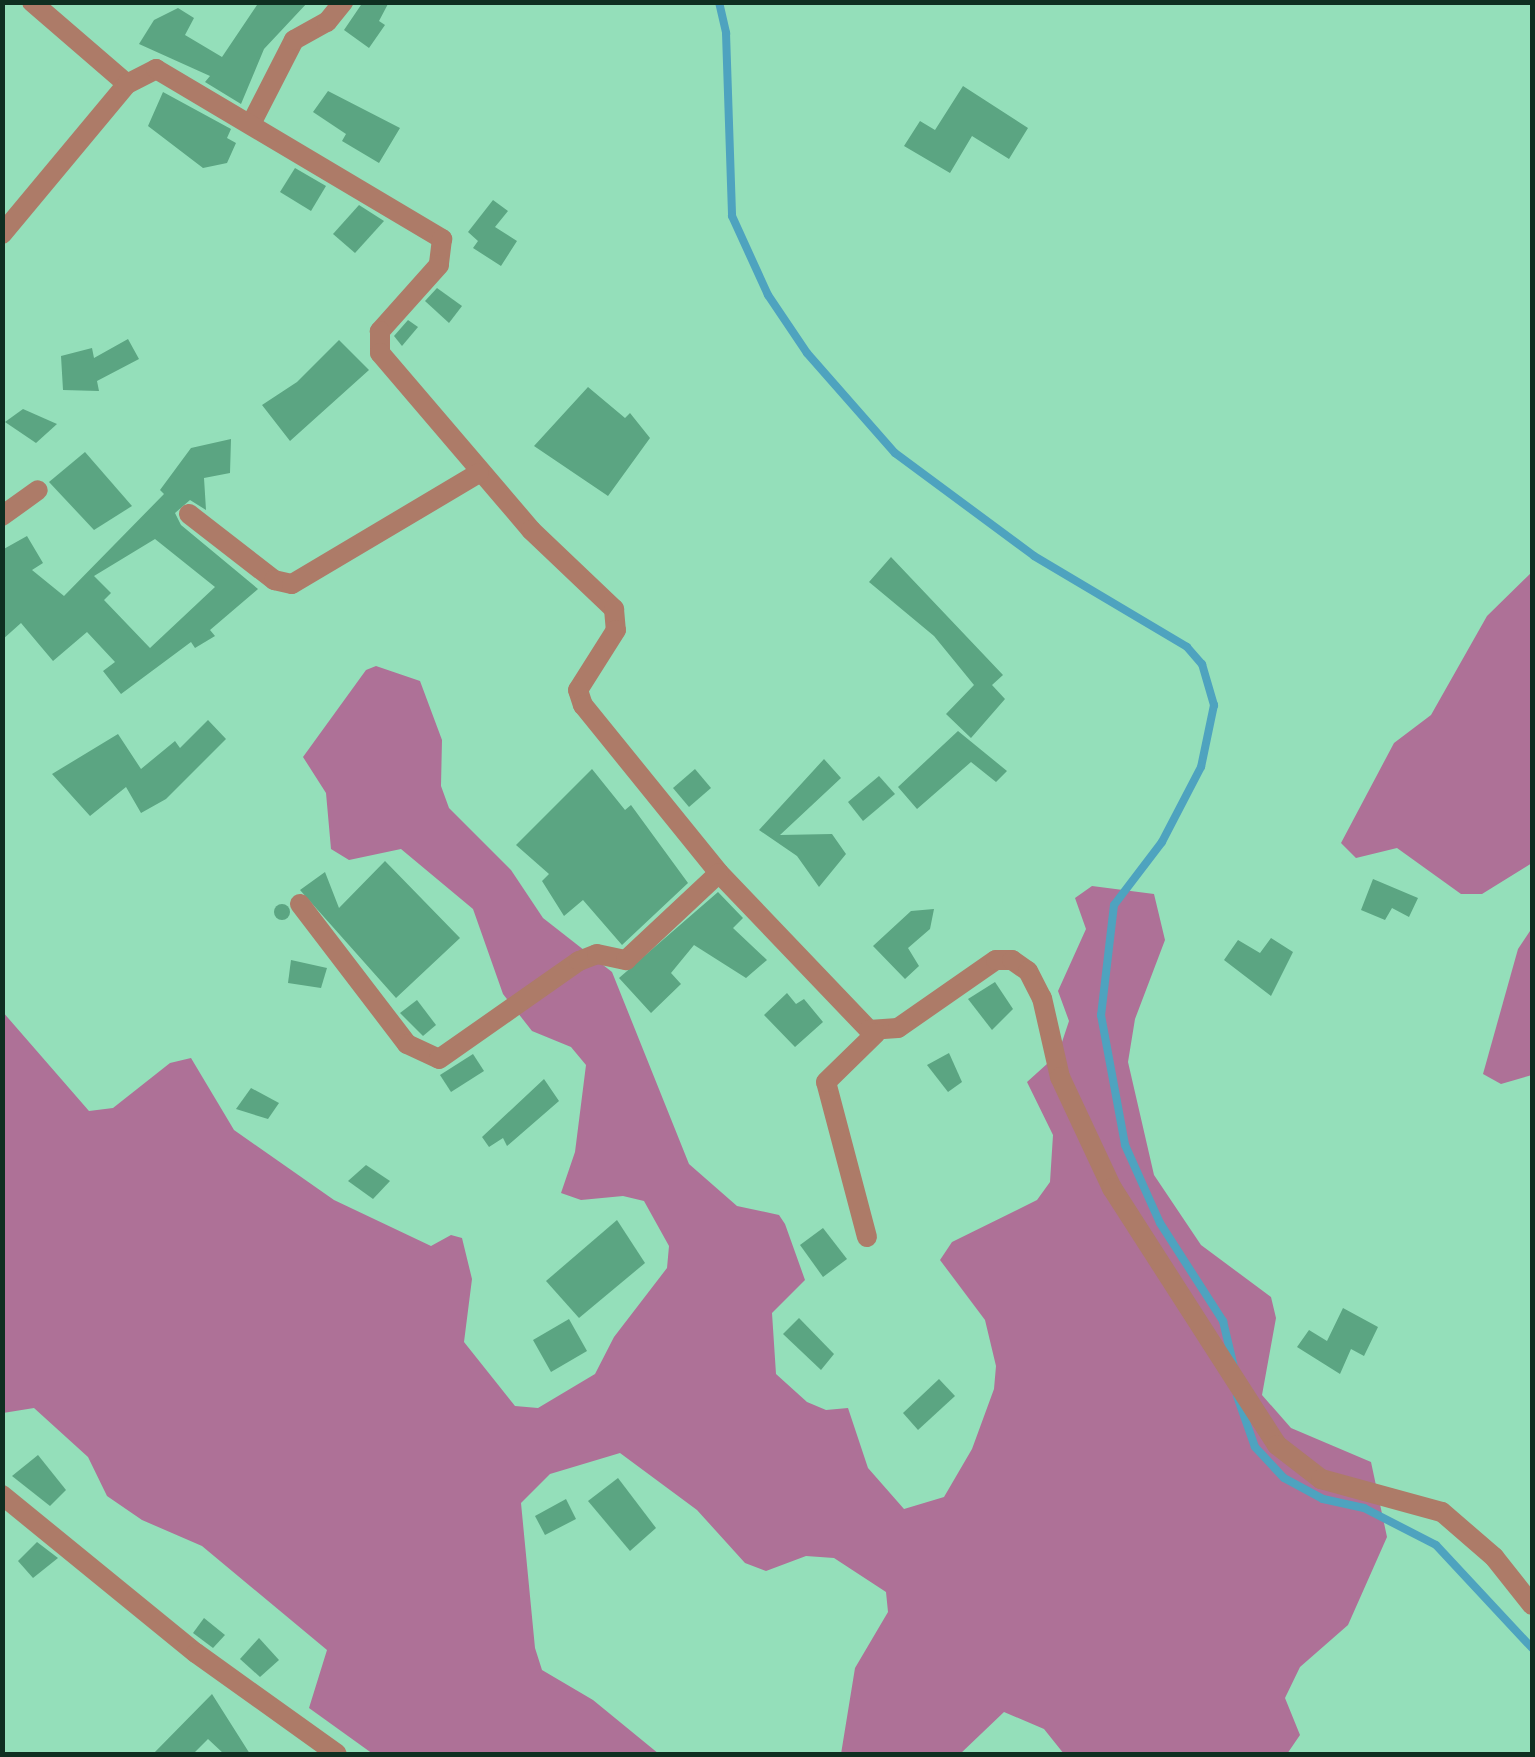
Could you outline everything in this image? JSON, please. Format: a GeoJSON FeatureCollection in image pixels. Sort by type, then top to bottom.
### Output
{"type":"FeatureCollection","features":[{"type":"Feature","properties":{"kind":"street"},"geometry":{"type":"LineString","coordinates":[[32,2],[127,84]]}},
{"type":"Feature","properties":{"kind":"street"},"geometry":{"type":"LineString","coordinates":[[252,122],[294,40],[327,22],[343,2]]}},
{"type":"Feature","properties":{"kind":"street"},"geometry":{"type":"LineString","coordinates":[[2,234],[127,84],[148,70],[165,70],[442,239],[439,266],[393,313],[378,345],[396,376],[479,473],[614,608],[616,630],[578,690],[579,698],[719,873],[876,1033]]}},
{"type":"Feature","properties":{"kind":"street"},"geometry":{"type":"LineString","coordinates":[[189,514],[274,580],[292,584],[479,473]]}},
{"type":"Feature","properties":{"kind":"street"},"geometry":{"type":"LineString","coordinates":[[2,516],[38,490]]}},
{"type":"Feature","properties":{"kind":"street"},"geometry":{"type":"LineString","coordinates":[[300,904],[407,1044],[439,1059],[580,960],[597,954],[626,960],[719,873]]}},
{"type":"Feature","properties":{"kind":"street"},"geometry":{"type":"LineString","coordinates":[[867,1237],[826,1082],[876,1033],[936,1006],[996,960],[1022,965],[1042,998],[1060,1077],[1112,1188],[1277,1446],[1321,1479],[1442,1512],[1494,1556],[1532,1605]]}},
{"type":"Feature","properties":{"kind":"street"},"geometry":{"type":"LineString","coordinates":[[2,1495],[196,1653],[337,1754]]}},
{"type":"Feature","properties":{"kind":"shaded area"},"geometry":{"type":"Polygon","coordinates":[[[1532,572],[1532,863],[1482,894],[1461,894],[1397,848],[1356,858],[1341,843],[1394,743],[1431,715],[1487,616],[1532,572]]]}},
{"type":"Feature","properties":{"kind":"shaded area"},"geometry":{"type":"Polygon","coordinates":[[[376,666],[420,681],[442,740],[441,786],[449,808],[511,870],[543,918],[612,972],[689,1164],[737,1206],[779,1215],[785,1224],[805,1280],[772,1313],[776,1374],[807,1402],[826,1410],[848,1408],[868,1468],[904,1509],[944,1497],[972,1449],[994,1389],[996,1366],[985,1320],[940,1260],[952,1242],[1037,1200],[1050,1182],[1053,1135],[1027,1082],[1058,1054],[1069,1021],[1058,991],[1086,929],[1075,898],[1092,886],[1154,894],[1165,940],[1135,1019],[1128,1062],[1154,1175],[1201,1245],[1271,1297],[1276,1318],[1262,1395],[1291,1428],[1371,1462],[1387,1537],[1348,1625],[1300,1667],[1285,1698],[1300,1735],[1287,1754],[1064,1754],[1044,1729],[1004,1712],[960,1754],[841,1754],[855,1668],[888,1612],[886,1592],[834,1558],[806,1556],[766,1571],[745,1563],[697,1510],[620,1453],[550,1474],[521,1503],[535,1648],[542,1670],[593,1700],[659,1754],[373,1754],[309,1708],[327,1650],[202,1546],[142,1520],[107,1496],[88,1457],[34,1408],[3,1413],[2,1011],[89,1111],[113,1108],[170,1063],[191,1058],[234,1130],[334,1200],[431,1246],[451,1235],[462,1238],[472,1279],[464,1342],[515,1406],[538,1408],[595,1374],[614,1337],[667,1268],[669,1246],[644,1201],[623,1196],[581,1200],[561,1193],[575,1152],[586,1065],[571,1047],[532,1031],[503,994],[473,909],[401,849],[349,860],[331,849],[326,793],[303,757],[366,670],[376,666]]]}},
{"type":"Feature","properties":{"kind":"shaded area"},"geometry":{"type":"Polygon","coordinates":[[[1532,928],[1532,1075],[1501,1084],[1483,1074],[1518,949],[1532,928]]]}},
{"type":"Feature","properties":{"kind":"building"},"geometry":{"type":"Polygon","coordinates":[[[259,2],[308,2],[264,49],[241,104],[205,82],[210,76],[139,44],[154,20],[178,8],[194,18],[185,35],[222,57],[259,2]]]}},
{"type":"Feature","properties":{"kind":"building"},"geometry":{"type":"Polygon","coordinates":[[[363,2],[389,2],[379,21],[385,25],[369,48],[344,30],[363,2]]]}},
{"type":"Feature","properties":{"kind":"building"},"geometry":{"type":"Polygon","coordinates":[[[963,86],[1028,128],[1009,159],[972,136],[950,173],[904,146],[920,121],[935,130],[963,86]]]}},
{"type":"Feature","properties":{"kind":"building"},"geometry":{"type":"Polygon","coordinates":[[[328,91],[400,128],[379,163],[342,141],[346,134],[313,112],[328,91]]]}},
{"type":"Feature","properties":{"kind":"building"},"geometry":{"type":"Polygon","coordinates":[[[163,92],[231,129],[227,138],[236,143],[227,163],[203,168],[148,126],[163,92]]]}},
{"type":"Feature","properties":{"kind":"building"},"geometry":{"type":"Polygon","coordinates":[[[295,168],[326,186],[311,211],[280,192],[295,168]]]}},
{"type":"Feature","properties":{"kind":"building"},"geometry":{"type":"Polygon","coordinates":[[[493,200],[508,211],[495,227],[517,241],[501,266],[473,248],[478,241],[468,232],[493,200]]]}},
{"type":"Feature","properties":{"kind":"building"},"geometry":{"type":"Polygon","coordinates":[[[359,205],[384,221],[355,253],[333,234],[359,205]]]}},
{"type":"Feature","properties":{"kind":"building"},"geometry":{"type":"Polygon","coordinates":[[[437,288],[462,306],[449,323],[425,301],[437,288]]]}},
{"type":"Feature","properties":{"kind":"building"},"geometry":{"type":"Polygon","coordinates":[[[408,320],[418,327],[402,346],[394,336],[408,320]]]}},
{"type":"Feature","properties":{"kind":"building"},"geometry":{"type":"Polygon","coordinates":[[[128,339],[139,359],[97,381],[99,391],[63,390],[61,356],[92,348],[94,358],[128,339]]]}},
{"type":"Feature","properties":{"kind":"building"},"geometry":{"type":"Polygon","coordinates":[[[339,340],[369,370],[290,441],[262,405],[297,382],[339,340]]]}},
{"type":"Feature","properties":{"kind":"building"},"geometry":{"type":"Polygon","coordinates":[[[588,387],[625,418],[630,413],[650,438],[608,496],[534,446],[588,387]]]}},
{"type":"Feature","properties":{"kind":"building"},"geometry":{"type":"Polygon","coordinates":[[[23,409],[57,424],[36,443],[5,422],[23,409]]]}},
{"type":"Feature","properties":{"kind":"building"},"geometry":{"type":"Polygon","coordinates":[[[231,439],[230,473],[204,478],[206,510],[190,500],[175,513],[181,525],[258,589],[210,630],[215,636],[195,648],[191,642],[121,694],[103,671],[115,662],[87,632],[53,661],[21,623],[2,640],[2,550],[27,536],[43,563],[32,570],[64,596],[164,494],[160,490],[191,448],[231,439]],[[155,539],[94,576],[111,593],[104,600],[150,648],[215,587],[155,539]]]}},
{"type":"Feature","properties":{"kind":"building"},"geometry":{"type":"Polygon","coordinates":[[[85,452],[132,506],[94,530],[49,482],[85,452]]]}},
{"type":"Feature","properties":{"kind":"building"},"geometry":{"type":"Polygon","coordinates":[[[891,557],[1003,675],[992,685],[1005,699],[971,738],[946,714],[974,685],[934,636],[869,582],[891,557]]]}},
{"type":"Feature","properties":{"kind":"building"},"geometry":{"type":"Polygon","coordinates":[[[208,720],[226,739],[166,799],[141,813],[126,787],[90,816],[52,774],[118,734],[141,769],[175,741],[180,748],[208,720]]]}},
{"type":"Feature","properties":{"kind":"building"},"geometry":{"type":"Polygon","coordinates":[[[958,731],[1007,771],[996,782],[971,762],[917,809],[898,787],[958,731]]]}},
{"type":"Feature","properties":{"kind":"building"},"geometry":{"type":"Polygon","coordinates":[[[824,759],[841,778],[780,835],[832,834],[846,854],[819,887],[797,856],[759,830],[824,759]]]}},
{"type":"Feature","properties":{"kind":"building"},"geometry":{"type":"Polygon","coordinates":[[[592,769],[625,810],[631,805],[688,883],[622,945],[583,900],[564,916],[542,881],[549,874],[516,845],[592,769]]]}},
{"type":"Feature","properties":{"kind":"building"},"geometry":{"type":"Polygon","coordinates":[[[695,769],[711,788],[689,807],[673,788],[695,769]]]}},
{"type":"Feature","properties":{"kind":"building"},"geometry":{"type":"Polygon","coordinates":[[[879,776],[895,794],[863,821],[848,802],[879,776]]]}},
{"type":"Feature","properties":{"kind":"building"},"geometry":{"type":"Polygon","coordinates":[[[385,861],[460,938],[396,998],[300,890],[325,872],[339,908],[385,861]]]}},
{"type":"Feature","properties":{"kind":"building"},"geometry":{"type":"Polygon","coordinates":[[[1373,879],[1418,898],[1409,917],[1392,908],[1385,920],[1361,910],[1373,879]]]}},
{"type":"Feature","properties":{"kind":"building"},"geometry":{"type":"Polygon","coordinates":[[[718,892],[743,918],[733,928],[767,960],[746,978],[694,945],[671,973],[681,984],[651,1013],[619,978],[718,892]]]}},
{"type":"Feature","properties":{"kind":"building"},"geometry":{"type":"Polygon","coordinates":[[[282,904],[290,912],[282,920],[274,912],[282,904]]]}},
{"type":"Feature","properties":{"kind":"building"},"geometry":{"type":"Polygon","coordinates":[[[934,909],[930,929],[908,948],[919,966],[905,979],[873,946],[911,911],[934,909]]]}},
{"type":"Feature","properties":{"kind":"building"},"geometry":{"type":"Polygon","coordinates":[[[1271,938],[1293,952],[1271,996],[1224,960],[1238,940],[1260,953],[1271,938]]]}},
{"type":"Feature","properties":{"kind":"building"},"geometry":{"type":"Polygon","coordinates":[[[291,960],[327,968],[321,988],[288,983],[291,960]]]}},
{"type":"Feature","properties":{"kind":"building"},"geometry":{"type":"Polygon","coordinates":[[[995,982],[1013,1009],[992,1030],[968,999],[995,982]]]}},
{"type":"Feature","properties":{"kind":"building"},"geometry":{"type":"Polygon","coordinates":[[[787,993],[796,1004],[804,999],[823,1022],[795,1047],[764,1015],[787,993]]]}},
{"type":"Feature","properties":{"kind":"building"},"geometry":{"type":"Polygon","coordinates":[[[417,1000],[436,1025],[423,1036],[400,1013],[417,1000]]]}},
{"type":"Feature","properties":{"kind":"building"},"geometry":{"type":"Polygon","coordinates":[[[949,1053],[962,1082],[948,1092],[927,1065],[949,1053]]]}},
{"type":"Feature","properties":{"kind":"building"},"geometry":{"type":"Polygon","coordinates":[[[473,1054],[484,1071],[451,1092],[440,1075],[473,1054]]]}},
{"type":"Feature","properties":{"kind":"building"},"geometry":{"type":"Polygon","coordinates":[[[544,1079],[559,1101],[507,1146],[503,1138],[489,1147],[482,1137],[544,1079]]]}},
{"type":"Feature","properties":{"kind":"building"},"geometry":{"type":"Polygon","coordinates":[[[251,1088],[279,1103],[268,1119],[236,1109],[251,1088]]]}},
{"type":"Feature","properties":{"kind":"building"},"geometry":{"type":"Polygon","coordinates":[[[366,1165],[390,1181],[373,1199],[348,1181],[366,1165]]]}},
{"type":"Feature","properties":{"kind":"building"},"geometry":{"type":"Polygon","coordinates":[[[617,1220],[645,1263],[579,1318],[546,1281],[617,1220]]]}},
{"type":"Feature","properties":{"kind":"building"},"geometry":{"type":"Polygon","coordinates":[[[823,1228],[847,1259],[823,1277],[800,1245],[823,1228]]]}},
{"type":"Feature","properties":{"kind":"building"},"geometry":{"type":"Polygon","coordinates":[[[1343,1308],[1378,1327],[1364,1356],[1351,1349],[1340,1374],[1297,1347],[1309,1330],[1327,1341],[1343,1308]]]}},
{"type":"Feature","properties":{"kind":"building"},"geometry":{"type":"Polygon","coordinates":[[[799,1318],[834,1354],[821,1370],[783,1334],[799,1318]]]}},
{"type":"Feature","properties":{"kind":"building"},"geometry":{"type":"Polygon","coordinates":[[[569,1319],[587,1351],[551,1372],[533,1340],[569,1319]]]}},
{"type":"Feature","properties":{"kind":"building"},"geometry":{"type":"Polygon","coordinates":[[[939,1379],[955,1396],[918,1430],[903,1413],[939,1379]]]}},
{"type":"Feature","properties":{"kind":"building"},"geometry":{"type":"Polygon","coordinates":[[[38,1455],[66,1490],[50,1506],[12,1476],[38,1455]]]}},
{"type":"Feature","properties":{"kind":"building"},"geometry":{"type":"Polygon","coordinates":[[[618,1478],[656,1528],[630,1551],[588,1501],[618,1478]]]}},
{"type":"Feature","properties":{"kind":"building"},"geometry":{"type":"Polygon","coordinates":[[[566,1499],[576,1519],[545,1535],[535,1516],[566,1499]]]}},
{"type":"Feature","properties":{"kind":"building"},"geometry":{"type":"Polygon","coordinates":[[[37,1542],[58,1558],[33,1578],[18,1561],[37,1542]]]}},
{"type":"Feature","properties":{"kind":"building"},"geometry":{"type":"Polygon","coordinates":[[[204,1618],[225,1635],[213,1648],[193,1633],[204,1618]]]}},
{"type":"Feature","properties":{"kind":"building"},"geometry":{"type":"Polygon","coordinates":[[[259,1638],[279,1660],[260,1677],[240,1659],[259,1638]]]}},
{"type":"Feature","properties":{"kind":"building"},"geometry":{"type":"Polygon","coordinates":[[[212,1694],[250,1754],[224,1754],[208,1739],[193,1754],[153,1754],[212,1694]]]}},
{"type":"Feature","properties":{"kind":"waterway"},"geometry":{"type":"LineString","coordinates":[[719,2],[726,33],[732,216],[768,295],[807,353],[895,453],[1034,556],[1187,647],[1202,664],[1214,705],[1201,767],[1162,842],[1114,905],[1101,1015],[1125,1145],[1160,1223],[1223,1321],[1234,1367]]}},
{"type":"Feature","properties":{"kind":"waterway"},"geometry":{"type":"LineString","coordinates":[[1237,1396],[1255,1447],[1284,1478],[1323,1499],[1364,1508],[1436,1545],[1532,1648]]}}]}
